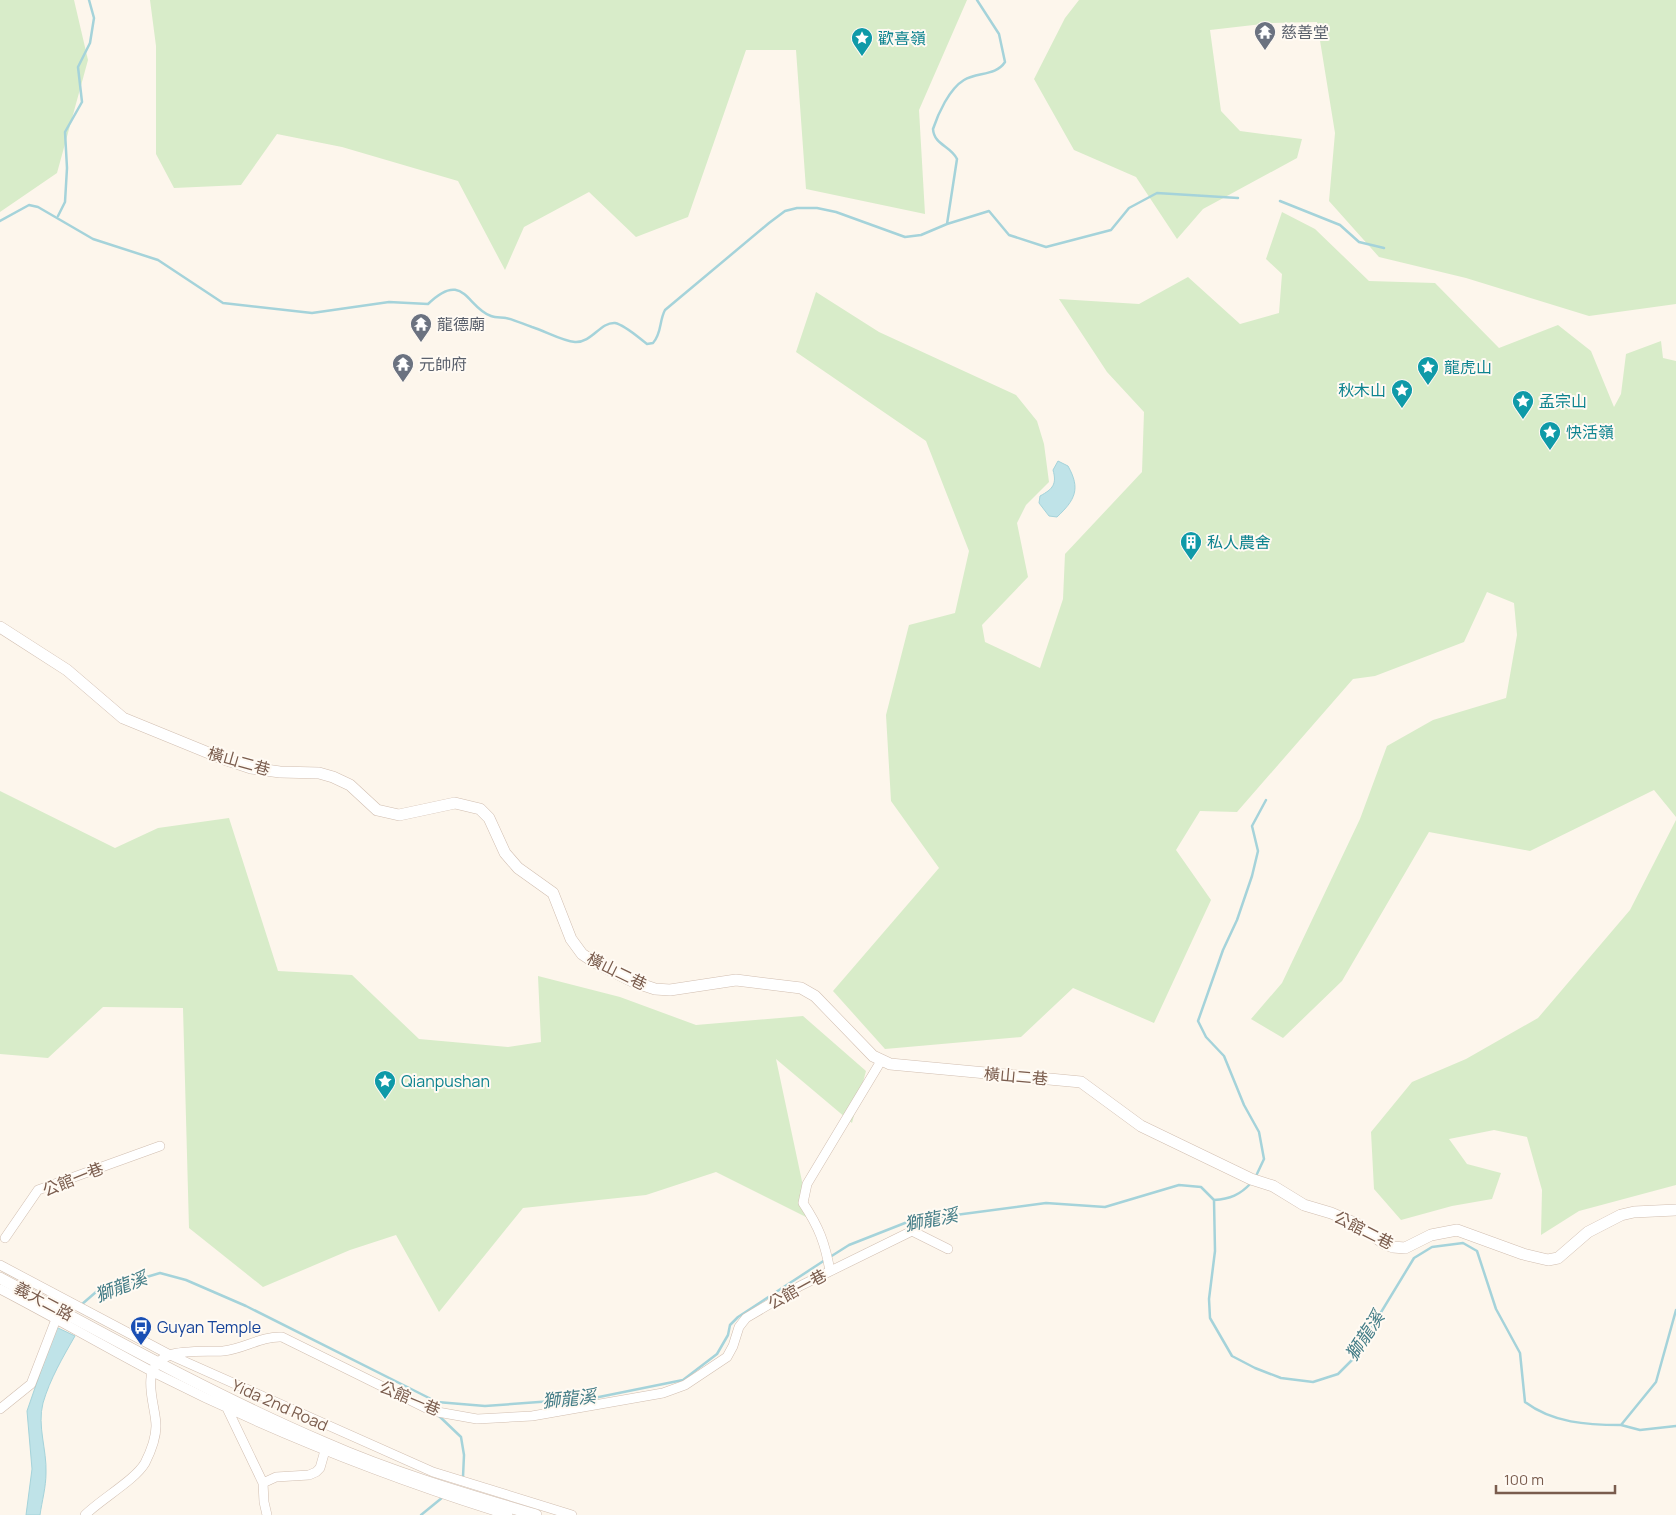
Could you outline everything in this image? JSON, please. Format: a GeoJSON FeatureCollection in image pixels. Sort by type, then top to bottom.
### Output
{"type":"FeatureCollection","features":[{"type":"Feature","properties":{"kind":"street","name":"橫山二巷"},"geometry":{"type":"LineString","coordinates":[[0,627],[67,670],[123,718],[221,758],[252,768],[280,772],[319,773],[333,777],[350,785],[378,810],[399,815],[455,803],[480,809],[489,818],[505,853],[518,868],[553,893],[571,939],[582,954],[634,982],[655,989],[670,990],[736,980],[801,988],[815,996],[873,1056],[881,1061],[890,1064],[1081,1082],[1141,1126],[1255,1180]]}},
{"type":"Feature","properties":{"kind":"street","name":"公館一巷"},"geometry":{"type":"LineString","coordinates":[[829,1267],[818,1224],[803,1203],[807,1184],[881,1061]]}},
{"type":"Feature","properties":{"kind":"street","name":"公館一巷"},"geometry":{"type":"LineString","coordinates":[[5,1238],[38,1190],[160,1146]]}},
{"type":"Feature","properties":{"kind":"street","name":"公館二巷"},"geometry":{"type":"LineString","coordinates":[[1255,1180],[1273,1186],[1304,1204],[1357,1224],[1384,1244],[1394,1247],[1405,1248],[1431,1236],[1457,1230],[1535,1258],[1548,1260],[1558,1258],[1588,1232],[1622,1215],[1634,1212],[1676,1210]]}},
{"type":"Feature","properties":{"kind":"street","name":"公館一巷"},"geometry":{"type":"LineString","coordinates":[[170,1355],[226,1351],[244,1347],[272,1336],[282,1337],[432,1411],[477,1419],[532,1416],[663,1393],[685,1385],[727,1357],[739,1327],[746,1318],[829,1267],[912,1231],[948,1249]]}},
{"type":"Feature","properties":{"kind":"street","name":"Yida 2nd Road"},"geometry":{"type":"LineString","coordinates":[[0,1265],[64,1298],[89,1324],[157,1367],[225,1406],[443,1495],[508,1515]]}},
{"type":"Feature","properties":{"kind":"street","name":"義大二路"},"geometry":{"type":"LineString","coordinates":[[0,1278],[58,1314],[89,1324]]}},
{"type":"Feature","properties":{"kind":"street"},"geometry":{"type":"LineString","coordinates":[[0,1289],[58,1314],[31,1384],[0,1409]]}},
{"type":"Feature","properties":{"kind":"street","name":"Yida 2nd Road"},"geometry":{"type":"LineString","coordinates":[[89,1324],[170,1355],[433,1472],[572,1515]]}},
{"type":"Feature","properties":{"kind":"street"},"geometry":{"type":"LineString","coordinates":[[85,1515],[144,1464],[156,1426],[149,1380],[157,1367],[170,1355]]}},
{"type":"Feature","properties":{"kind":"street","name":"Yida 2nd Road"},"geometry":{"type":"LineString","coordinates":[[157,1367],[220,1392],[325,1448],[439,1486],[536,1515]]}},
{"type":"Feature","properties":{"kind":"street"},"geometry":{"type":"LineString","coordinates":[[220,1392],[263,1483],[267,1515]]}},
{"type":"Feature","properties":{"kind":"street"},"geometry":{"type":"LineString","coordinates":[[263,1483],[276,1477],[310,1475],[316,1472],[325,1448]]}},
{"type":"Feature","properties":{"kind":"green space"},"geometry":{"type":"Polygon","coordinates":[[[0,0],[74,0],[88,60],[57,173],[0,212],[0,0]]]}},
{"type":"Feature","properties":{"kind":"green space"},"geometry":{"type":"Polygon","coordinates":[[[150,0],[967,0],[919,110],[925,214],[806,189],[796,50],[746,50],[688,217],[636,237],[589,192],[524,227],[505,270],[458,181],[342,147],[277,134],[241,185],[174,188],[156,154],[156,46],[150,0]]]}},
{"type":"Feature","properties":{"kind":"green space"},"geometry":{"type":"Polygon","coordinates":[[[1079,0],[1676,0],[1676,304],[1589,316],[1466,278],[1379,257],[1329,201],[1335,133],[1317,22],[1271,23],[1210,30],[1221,111],[1240,131],[1302,139],[1297,158],[1203,209],[1177,239],[1136,177],[1074,150],[1034,79],[1065,18],[1079,0]]]}},
{"type":"Feature","properties":{"kind":"green space"},"geometry":{"type":"Polygon","coordinates":[[[1282,212],[1315,229],[1369,281],[1435,283],[1499,348],[1558,325],[1591,351],[1614,407],[1621,394],[1626,354],[1661,341],[1663,358],[1676,361],[1676,817],[1654,790],[1530,851],[1429,832],[1342,981],[1283,1038],[1251,1019],[1282,983],[1360,819],[1387,746],[1433,720],[1506,698],[1517,635],[1514,603],[1487,592],[1464,642],[1375,676],[1353,679],[1237,812],[1200,811],[1176,850],[1211,900],[1154,1023],[1073,988],[1021,1037],[885,1049],[833,991],[939,868],[891,801],[886,715],[909,625],[955,613],[969,551],[926,441],[796,352],[816,292],[879,332],[1016,395],[1037,421],[1044,444],[1049,482],[1026,505],[1017,523],[1028,577],[982,625],[985,642],[1040,668],[1063,599],[1065,554],[1142,472],[1144,412],[1107,372],[1059,299],[1139,304],[1188,277],[1240,324],[1279,313],[1282,274],[1266,259],[1282,212]]]}},
{"type":"Feature","properties":{"kind":"green space"},"geometry":{"type":"Polygon","coordinates":[[[0,791],[115,848],[158,828],[229,818],[278,971],[352,975],[419,1039],[508,1047],[541,1042],[538,976],[620,997],[696,1025],[803,1016],[866,1071],[852,1123],[776,1059],[810,1219],[716,1172],[646,1195],[523,1208],[439,1312],[396,1235],[350,1250],[263,1287],[189,1228],[183,1008],[103,1007],[48,1058],[0,1054],[0,791]]]}},
{"type":"Feature","properties":{"kind":"green space"},"geometry":{"type":"Polygon","coordinates":[[[1676,820],[1676,1185],[1579,1211],[1541,1235],[1542,1190],[1527,1137],[1494,1130],[1449,1139],[1467,1164],[1501,1173],[1492,1199],[1452,1206],[1401,1220],[1374,1189],[1371,1132],[1412,1082],[1466,1059],[1538,1018],[1630,910],[1676,820]]]}},
{"type":"Feature","properties":{"kind":"water"},"geometry":{"type":"Polygon","coordinates":[[[1058,461],[1068,466],[1075,488],[1072,499],[1057,517],[1049,516],[1039,503],[1040,496],[1053,486],[1053,470],[1058,461]]]}},
{"type":"Feature","properties":{"kind":"water","name":"獅龍溪"},"geometry":{"type":"Polygon","coordinates":[[[56,1327],[75,1336],[53,1377],[41,1412],[46,1473],[40,1515],[26,1515],[32,1469],[27,1411],[56,1327]]]}},
{"type":"Feature","properties":{"kind":"waterway"},"geometry":{"type":"LineString","coordinates":[[58,216],[65,202],[67,168],[65,132],[82,102],[78,67],[90,43],[94,18],[89,0]]}},
{"type":"Feature","properties":{"kind":"waterway"},"geometry":{"type":"LineString","coordinates":[[947,224],[957,159],[951,151],[936,139],[933,129],[935,123],[945,102],[959,84],[969,78],[997,70],[1005,62],[999,34],[977,0]]}},
{"type":"Feature","properties":{"kind":"waterway"},"geometry":{"type":"LineString","coordinates":[[0,221],[29,205],[38,207],[93,239],[158,260],[223,303],[312,313],[389,302],[428,304],[440,294],[450,290],[457,290],[483,312],[491,316],[513,320],[565,340],[581,341],[605,326],[615,323],[627,329],[647,344],[653,343],[656,339],[665,310],[769,223],[785,211],[797,208],[817,208],[836,212],[905,237],[921,235],[947,224],[989,211],[1009,235],[1046,247],[1111,230],[1129,208],[1157,193],[1238,198]]}},
{"type":"Feature","properties":{"kind":"waterway"},"geometry":{"type":"LineString","coordinates":[[1280,201],[1340,225],[1359,242],[1384,248]]}},
{"type":"Feature","properties":{"kind":"waterway"},"geometry":{"type":"LineString","coordinates":[[1256,1176],[1264,1159],[1259,1132],[1244,1105],[1224,1056],[1206,1037],[1198,1021],[1252,876],[1258,851],[1252,826],[1266,800]]}},
{"type":"Feature","properties":{"kind":"waterway"},"geometry":{"type":"LineString","coordinates":[[1214,1200],[1234,1196],[1251,1183]]}},
{"type":"Feature","properties":{"kind":"waterway","name":"獅龍溪"},"geometry":{"type":"LineString","coordinates":[[830,1257],[849,1245],[910,1221],[1046,1203],[1105,1207],[1179,1185],[1201,1187],[1214,1200],[1215,1251],[1209,1299],[1210,1318],[1232,1356],[1255,1368],[1281,1378],[1313,1382],[1338,1374],[1352,1360],[1414,1258],[1432,1247],[1463,1243],[1477,1251],[1496,1309],[1520,1353],[1525,1402],[1559,1419],[1596,1424],[1621,1425],[1656,1382],[1676,1310]]}},
{"type":"Feature","properties":{"kind":"waterway","name":"獅龍溪"},"geometry":{"type":"LineString","coordinates":[[81,1305],[96,1292],[160,1273],[186,1280],[246,1306],[437,1402],[485,1406],[594,1398],[683,1380],[717,1354],[728,1335],[730,1325],[738,1317],[825,1260]]}},
{"type":"Feature","properties":{"kind":"waterway"},"geometry":{"type":"LineString","coordinates":[[438,1415],[461,1437],[464,1455],[463,1477],[461,1479]]}},
{"type":"Feature","properties":{"kind":"waterway"},"geometry":{"type":"LineString","coordinates":[[1621,1425],[1640,1430],[1676,1426]]}},
{"type":"Feature","properties":{"kind":"waterway"},"geometry":{"type":"LineString","coordinates":[[421,1515],[443,1497]]}},
{"type":"Feature","properties":{"kind":"place","name":"慈善堂"},"geometry":{"type":"Point","coordinates":[1265,51]}},
{"type":"Feature","properties":{"kind":"place","name":"歡喜嶺"},"geometry":{"type":"Point","coordinates":[862,57]}},
{"type":"Feature","properties":{"kind":"place","name":"龍德廟"},"geometry":{"type":"Point","coordinates":[421,343]}},
{"type":"Feature","properties":{"kind":"place","name":"元帥府"},"geometry":{"type":"Point","coordinates":[403,383]}},
{"type":"Feature","properties":{"kind":"place","name":"龍虎山"},"geometry":{"type":"Point","coordinates":[1428,386]}},
{"type":"Feature","properties":{"kind":"place","name":"秋木山"},"geometry":{"type":"Point","coordinates":[1402,409]}},
{"type":"Feature","properties":{"kind":"place","name":"孟宗山"},"geometry":{"type":"Point","coordinates":[1523,420]}},
{"type":"Feature","properties":{"kind":"place","name":"快活嶺"},"geometry":{"type":"Point","coordinates":[1550,451]}},
{"type":"Feature","properties":{"kind":"place","name":"私人農舍"},"geometry":{"type":"Point","coordinates":[1191,561]}},
{"type":"Feature","properties":{"kind":"place","name":"Qianpushan"},"geometry":{"type":"Point","coordinates":[385,1100]}},
{"type":"Feature","properties":{"kind":"place","name":"Guyan Temple"},"geometry":{"type":"Point","coordinates":[141,1346]}}]}
